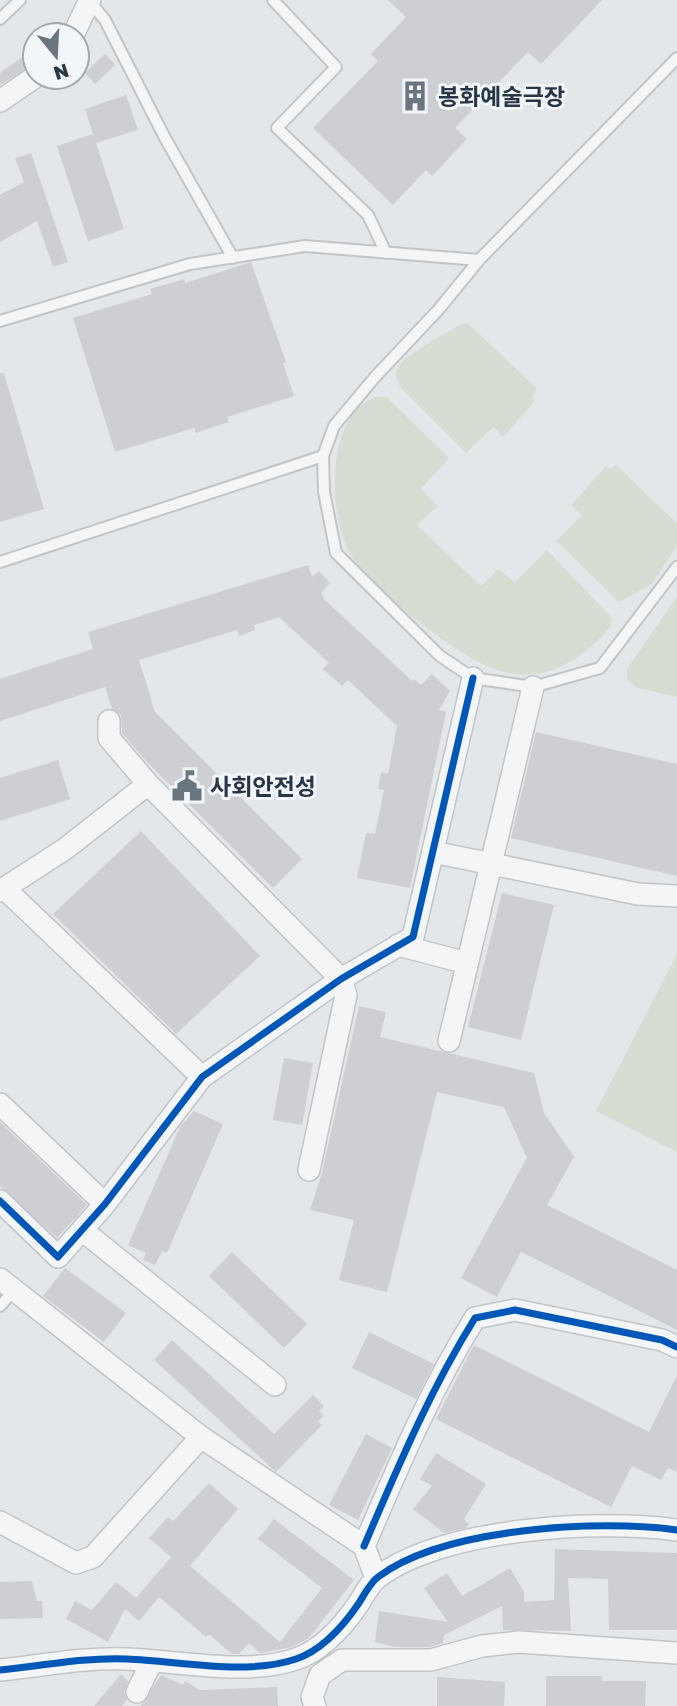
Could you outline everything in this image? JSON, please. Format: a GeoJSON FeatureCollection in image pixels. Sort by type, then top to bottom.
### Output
{"type":"FeatureCollection","features":[{"type":"Feature","properties":{"kind":"street"},"geometry":{"type":"LineString","coordinates":[[80,21],[90,1]]}},
{"type":"Feature","properties":{"kind":"street"},"geometry":{"type":"LineString","coordinates":[[0,101],[21,87]]}},
{"type":"Feature","properties":{"kind":"street"},"geometry":{"type":"LineString","coordinates":[[0,1200],[58,1257],[105,1204],[202,1077],[341,979],[413,937],[473,678]]}},
{"type":"Feature","properties":{"kind":"street"},"geometry":{"type":"LineString","coordinates":[[449,1041],[533,687]]}},
{"type":"Feature","properties":{"kind":"street"},"geometry":{"type":"LineString","coordinates":[[109,720],[109,738],[148,784],[341,979],[346,995],[309,1170]]}},
{"type":"Feature","properties":{"kind":"street"},"geometry":{"type":"LineString","coordinates":[[148,784],[65,849],[2,889],[202,1077]]}},
{"type":"Feature","properties":{"kind":"street"},"geometry":{"type":"LineString","coordinates":[[433,852],[639,894],[677,896]]}},
{"type":"Feature","properties":{"kind":"street"},"geometry":{"type":"LineString","coordinates":[[398,945],[467,963]]}},
{"type":"Feature","properties":{"kind":"street"},"geometry":{"type":"LineString","coordinates":[[0,1104],[105,1204]]}},
{"type":"Feature","properties":{"kind":"street"},"geometry":{"type":"LineString","coordinates":[[82,1230],[275,1385]]}},
{"type":"Feature","properties":{"kind":"street"},"geometry":{"type":"LineString","coordinates":[[5,1292],[201,1437],[364,1546],[376,1578]]}},
{"type":"Feature","properties":{"kind":"street"},"geometry":{"type":"LineString","coordinates":[[364,1546],[415,1430],[455,1350],[475,1318],[515,1310],[662,1340],[677,1347]]}},
{"type":"Feature","properties":{"kind":"street"},"geometry":{"type":"LineString","coordinates":[[0,1522],[76,1563],[93,1557],[201,1437]]}},
{"type":"Feature","properties":{"kind":"street"},"geometry":{"type":"LineString","coordinates":[[0,1670],[124,1659],[216,1666],[278,1663],[317,1649],[347,1621],[376,1578],[428,1552],[477,1538],[569,1528],[648,1526],[677,1530]]}},
{"type":"Feature","properties":{"kind":"street"},"geometry":{"type":"LineString","coordinates":[[315,1706],[312,1697],[320,1675],[342,1660],[431,1660],[482,1646],[519,1642],[677,1653]]}},
{"type":"Feature","properties":{"kind":"street"},"geometry":{"type":"LineString","coordinates":[[137,1692],[152,1661]]}},
{"type":"Feature","properties":{"kind":"lane"},"geometry":{"type":"LineString","coordinates":[[0,19],[20,0]]}},
{"type":"Feature","properties":{"kind":"lane"},"geometry":{"type":"LineString","coordinates":[[273,0],[336,67],[277,128],[368,215],[386,253]]}},
{"type":"Feature","properties":{"kind":"lane"},"geometry":{"type":"LineString","coordinates":[[90,1],[105,20],[165,138],[233,258]]}},
{"type":"Feature","properties":{"kind":"lane"},"geometry":{"type":"LineString","coordinates":[[677,58],[480,260],[334,426],[323,456],[324,492],[336,553],[440,656],[473,678],[533,687],[600,668],[677,567]]}},
{"type":"Feature","properties":{"kind":"lane"},"geometry":{"type":"LineString","coordinates":[[0,321],[190,264],[305,246],[480,260]]}},
{"type":"Feature","properties":{"kind":"lane"},"geometry":{"type":"LineString","coordinates":[[0,562],[323,456]]}},
{"type":"Feature","properties":{"kind":"shaded area"},"geometry":{"type":"Polygon","coordinates":[[[463,323],[469,324],[537,389],[532,398],[535,401],[503,437],[493,427],[466,453],[400,387],[396,374],[398,367],[411,355],[463,323]]]}},
{"type":"Feature","properties":{"kind":"shaded area"},"geometry":{"type":"Polygon","coordinates":[[[376,397],[387,397],[449,458],[421,489],[438,506],[417,525],[481,586],[498,569],[515,582],[547,550],[612,618],[611,627],[563,666],[540,673],[518,674],[496,669],[473,659],[449,644],[413,618],[375,584],[351,555],[343,538],[335,492],[335,468],[339,444],[347,423],[359,407],[376,397]]]}},
{"type":"Feature","properties":{"kind":"shaded area"},"geometry":{"type":"Polygon","coordinates":[[[616,465],[677,523],[677,546],[652,584],[619,602],[556,541],[582,515],[571,505],[606,466],[610,469],[616,465]]]}},
{"type":"Feature","properties":{"kind":"shaded area"},"geometry":{"type":"Polygon","coordinates":[[[677,596],[677,697],[637,688],[627,679],[627,669],[677,596]]]}},
{"type":"Feature","properties":{"kind":"shaded area"},"geometry":{"type":"Polygon","coordinates":[[[677,954],[677,1152],[596,1111],[677,954]]]}},
{"type":"Feature","properties":{"kind":"building","name":"봉화예술극장"},"geometry":{"type":"Polygon","coordinates":[[[388,0],[602,0],[541,64],[528,52],[455,128],[467,139],[432,176],[426,170],[393,205],[313,128],[378,61],[371,54],[406,17],[388,0]]]}},
{"type":"Feature","properties":{"kind":"building"},"geometry":{"type":"Polygon","coordinates":[[[105,54],[115,65],[95,84],[91,80],[91,67],[105,54]]]}},
{"type":"Feature","properties":{"kind":"building"},"geometry":{"type":"Polygon","coordinates":[[[21,58],[21,72],[0,85],[0,73],[21,58]]]}},
{"type":"Feature","properties":{"kind":"building"},"geometry":{"type":"Polygon","coordinates":[[[126,95],[138,130],[96,143],[85,109],[126,95]]]}},
{"type":"Feature","properties":{"kind":"building"},"geometry":{"type":"Polygon","coordinates":[[[93,134],[124,229],[88,241],[57,146],[93,134]]]}},
{"type":"Feature","properties":{"kind":"building"},"geometry":{"type":"Polygon","coordinates":[[[31,153],[68,262],[53,267],[37,221],[0,242],[0,195],[24,182],[15,158],[31,153]]]}},
{"type":"Feature","properties":{"kind":"building"},"geometry":{"type":"Polygon","coordinates":[[[251,262],[286,362],[283,363],[294,396],[227,417],[229,422],[196,433],[194,428],[115,452],[73,318],[152,294],[150,289],[184,279],[185,283],[251,262]]]}},
{"type":"Feature","properties":{"kind":"building"},"geometry":{"type":"Polygon","coordinates":[[[0,373],[4,373],[44,509],[0,522],[0,373]]]}},
{"type":"Feature","properties":{"kind":"building"},"geometry":{"type":"Polygon","coordinates":[[[308,565],[312,577],[319,571],[330,583],[321,593],[324,599],[412,681],[414,679],[421,685],[432,674],[450,691],[439,710],[446,712],[410,888],[357,878],[366,833],[375,834],[384,790],[378,789],[381,772],[388,774],[397,726],[348,680],[342,686],[323,669],[329,663],[279,617],[254,625],[255,630],[239,636],[237,630],[139,660],[155,712],[302,859],[273,888],[146,761],[122,733],[121,715],[112,709],[105,687],[0,721],[0,679],[93,649],[88,632],[308,565]]]}},
{"type":"Feature","properties":{"kind":"building"},"geometry":{"type":"Polygon","coordinates":[[[536,732],[677,764],[677,876],[511,838],[536,732]]]}},
{"type":"Feature","properties":{"kind":"building"},"geometry":{"type":"Polygon","coordinates":[[[58,760],[70,799],[0,821],[0,778],[58,760]]]}},
{"type":"Feature","properties":{"kind":"building"},"geometry":{"type":"Polygon","coordinates":[[[141,831],[260,956],[176,1034],[53,914],[141,831]]]}},
{"type":"Feature","properties":{"kind":"building"},"geometry":{"type":"Polygon","coordinates":[[[502,893],[554,905],[521,1040],[468,1027],[502,893]]]}},
{"type":"Feature","properties":{"kind":"building"},"geometry":{"type":"Polygon","coordinates":[[[359,1006],[386,1012],[380,1037],[534,1073],[544,1113],[574,1157],[547,1205],[677,1270],[677,1330],[521,1252],[497,1297],[461,1278],[527,1158],[504,1107],[437,1092],[387,1292],[339,1280],[354,1220],[310,1210],[322,1173],[359,1006]]]}},
{"type":"Feature","properties":{"kind":"building"},"geometry":{"type":"Polygon","coordinates":[[[284,1058],[313,1063],[302,1125],[273,1120],[284,1058]]]}},
{"type":"Feature","properties":{"kind":"building"},"geometry":{"type":"Polygon","coordinates":[[[194,1111],[223,1124],[167,1253],[162,1251],[155,1265],[143,1260],[146,1253],[128,1245],[180,1127],[194,1111]]]}},
{"type":"Feature","properties":{"kind":"building"},"geometry":{"type":"Polygon","coordinates":[[[0,1122],[87,1205],[57,1238],[0,1186],[0,1122]]]}},
{"type":"Feature","properties":{"kind":"building"},"geometry":{"type":"Polygon","coordinates":[[[232,1252],[307,1324],[284,1348],[209,1276],[232,1252]]]}},
{"type":"Feature","properties":{"kind":"building"},"geometry":{"type":"Polygon","coordinates":[[[65,1268],[126,1313],[104,1342],[43,1296],[65,1268]]]}},
{"type":"Feature","properties":{"kind":"building"},"geometry":{"type":"Polygon","coordinates":[[[369,1332],[434,1364],[416,1399],[352,1368],[369,1332]]]}},
{"type":"Feature","properties":{"kind":"building"},"geometry":{"type":"Polygon","coordinates":[[[172,1340],[274,1434],[313,1395],[324,1406],[319,1411],[324,1416],[318,1421],[322,1425],[276,1472],[154,1360],[172,1340]]]}},
{"type":"Feature","properties":{"kind":"building"},"geometry":{"type":"Polygon","coordinates":[[[474,1345],[649,1432],[677,1375],[677,1472],[668,1468],[661,1480],[632,1466],[611,1507],[436,1419],[474,1345]]]}},
{"type":"Feature","properties":{"kind":"building"},"geometry":{"type":"Polygon","coordinates":[[[366,1434],[392,1448],[358,1520],[329,1505],[366,1434]]]}},
{"type":"Feature","properties":{"kind":"building"},"geometry":{"type":"Polygon","coordinates":[[[436,1453],[486,1484],[464,1519],[469,1524],[466,1528],[444,1533],[413,1509],[432,1486],[420,1479],[436,1453]]]}},
{"type":"Feature","properties":{"kind":"building"},"geometry":{"type":"Polygon","coordinates":[[[209,1483],[238,1509],[190,1566],[280,1642],[322,1588],[258,1539],[274,1519],[354,1580],[309,1638],[292,1647],[260,1653],[249,1643],[239,1654],[232,1654],[209,1634],[206,1637],[159,1597],[139,1621],[125,1609],[108,1642],[66,1619],[75,1601],[92,1610],[116,1582],[136,1598],[171,1557],[149,1538],[168,1517],[173,1521],[209,1483]]]}},
{"type":"Feature","properties":{"kind":"building"},"geometry":{"type":"Polygon","coordinates":[[[555,1549],[677,1553],[677,1630],[609,1630],[608,1579],[568,1578],[571,1631],[503,1630],[502,1606],[444,1635],[443,1643],[429,1647],[394,1647],[375,1642],[379,1611],[448,1622],[424,1588],[447,1573],[462,1596],[510,1568],[524,1592],[524,1602],[554,1600],[555,1549]]]}},
{"type":"Feature","properties":{"kind":"building"},"geometry":{"type":"Polygon","coordinates":[[[32,1581],[37,1601],[42,1601],[43,1618],[0,1619],[0,1582],[32,1581]]]}},
{"type":"Feature","properties":{"kind":"building"},"geometry":{"type":"Polygon","coordinates":[[[121,1674],[128,1681],[124,1692],[127,1700],[122,1706],[94,1706],[121,1674]]]}},
{"type":"Feature","properties":{"kind":"building"},"geometry":{"type":"Polygon","coordinates":[[[161,1675],[183,1685],[185,1681],[200,1690],[277,1687],[278,1706],[141,1706],[161,1675]]]}},
{"type":"Feature","properties":{"kind":"building"},"geometry":{"type":"Polygon","coordinates":[[[546,1676],[602,1676],[602,1681],[646,1681],[645,1706],[546,1706],[546,1676]]]}},
{"type":"Feature","properties":{"kind":"building"},"geometry":{"type":"Polygon","coordinates":[[[437,1677],[505,1682],[504,1706],[437,1706],[437,1677]]]}},
{"type":"Feature","properties":{"kind":"cycle path"},"geometry":{"type":"LineString","coordinates":[[0,1201],[58,1257],[105,1204],[202,1077],[341,979],[413,937],[473,678]]}},
{"type":"Feature","properties":{"kind":"cycle path"},"geometry":{"type":"LineString","coordinates":[[364,1546],[429,1401],[475,1318],[515,1310],[662,1340],[677,1347]]}},
{"type":"Feature","properties":{"kind":"cycle path"},"geometry":{"type":"LineString","coordinates":[[0,1670],[111,1659],[235,1667],[277,1664],[306,1655],[324,1643],[347,1620],[378,1577],[406,1560],[441,1547],[522,1531],[565,1527],[644,1527],[677,1530]]}},
{"type":"Feature","properties":{"kind":"place","name":"봉화예술극장"},"geometry":{"type":"Point","coordinates":[415,96]}},
{"type":"Feature","properties":{"kind":"place","name":"사회안전성"},"geometry":{"type":"Point","coordinates":[187,786]}}]}
